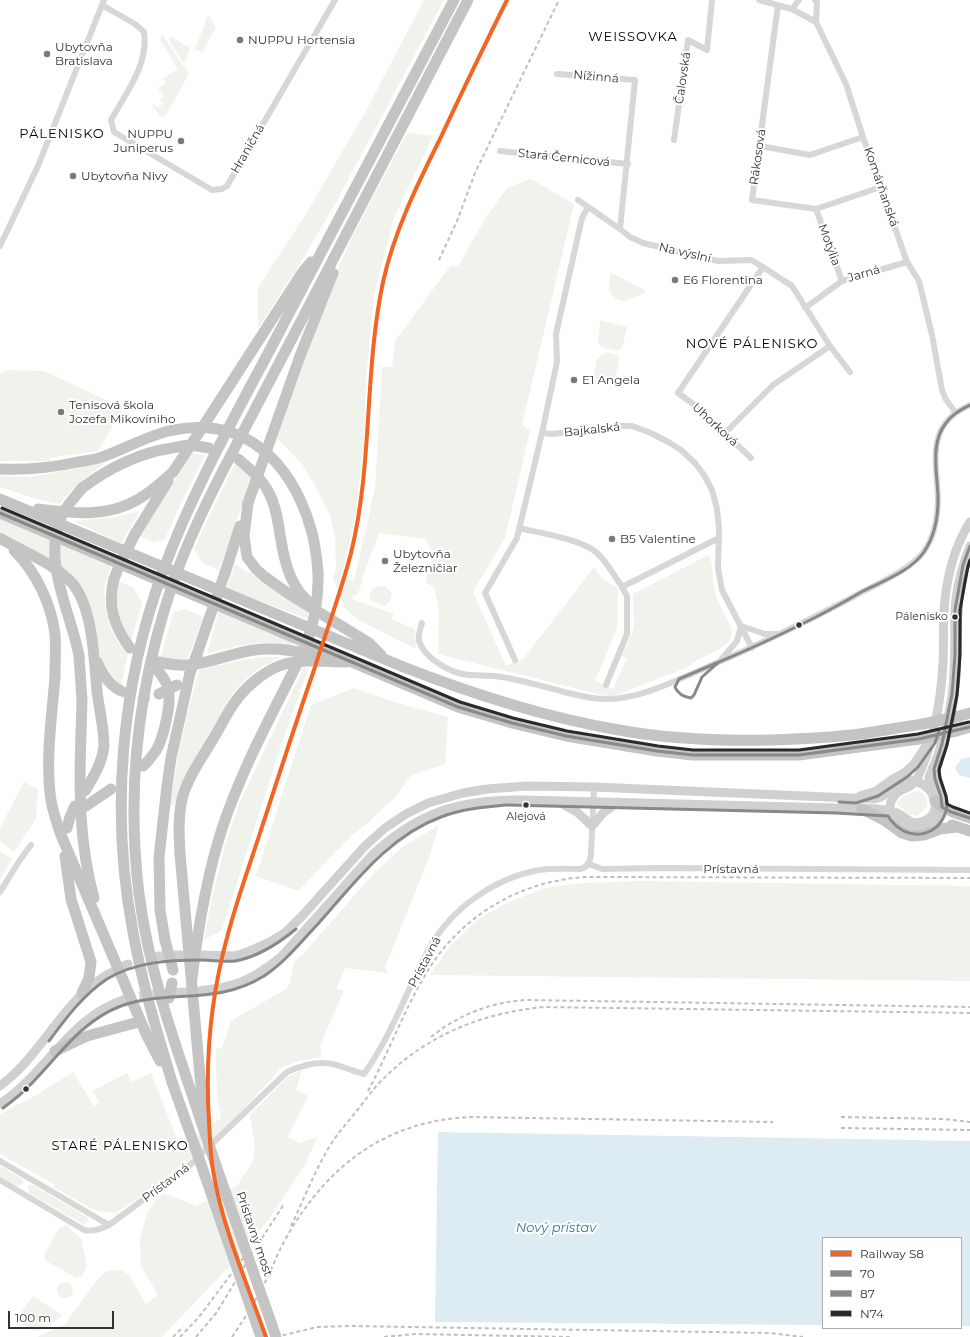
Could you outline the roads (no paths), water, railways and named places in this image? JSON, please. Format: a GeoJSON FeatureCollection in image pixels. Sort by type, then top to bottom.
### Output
{"type":"FeatureCollection","features":[{"type":"Feature","properties":{"kind":"highway"},"geometry":{"type":"LineString","coordinates":[[261,1337],[172,1082],[141,973],[132,930],[122,845],[122,774],[128,708],[142,640],[152,603],[165,566],[186,515],[273,344],[454,0]]}},
{"type":"Feature","properties":{"kind":"highway"},"geometry":{"type":"LineString","coordinates":[[207,1139],[162,1004],[144,927],[137,877],[134,830],[134,792],[137,741],[141,709],[154,643],[175,577],[212,491],[468,0]]}},
{"type":"Feature","properties":{"kind":"highway"},"geometry":{"type":"LineString","coordinates":[[130,648],[114,622],[111,600],[114,579],[126,550],[173,472],[302,273],[324,249]]}},
{"type":"Feature","properties":{"kind":"highway"},"geometry":{"type":"LineString","coordinates":[[169,991],[173,970],[165,940],[160,910],[160,850],[171,758],[190,673],[300,356],[332,276],[336,255]]}},
{"type":"Feature","properties":{"kind":"highway"},"geometry":{"type":"LineString","coordinates":[[0,469],[22,470],[52,468],[98,458],[168,431],[190,427],[209,428],[238,434],[259,447],[280,465],[294,485],[311,529],[316,552],[318,573],[316,609],[310,636],[244,775],[222,828],[206,885],[192,978]]}},
{"type":"Feature","properties":{"kind":"highway"},"geometry":{"type":"LineString","coordinates":[[106,939],[88,876],[84,852],[80,780],[82,701],[79,656],[76,637],[57,574],[54,557],[57,529],[68,504],[82,488],[105,472],[136,457],[161,450],[189,445],[209,448]]}},
{"type":"Feature","properties":{"kind":"highway"},"geometry":{"type":"LineString","coordinates":[[238,459],[250,468],[269,493],[275,506],[280,536],[289,573],[298,590],[318,612]]}},
{"type":"Feature","properties":{"kind":"highway"},"geometry":{"type":"LineString","coordinates":[[23,508],[81,513],[108,511],[124,507],[137,500],[150,492],[173,472]]}},
{"type":"Feature","properties":{"kind":"highway"},"geometry":{"type":"LineString","coordinates":[[0,499],[449,685],[522,708],[619,730],[694,739],[797,739],[859,734],[923,724],[965,714]]}},
{"type":"Feature","properties":{"kind":"highway"},"geometry":{"type":"LineString","coordinates":[[248,503],[244,536],[247,557],[256,569],[289,594],[369,643],[386,660]]}},
{"type":"Feature","properties":{"kind":"highway"},"geometry":{"type":"LineString","coordinates":[[0,513],[458,707],[490,717],[566,736],[657,751],[693,755],[799,755],[919,739],[970,727]]}},
{"type":"Feature","properties":{"kind":"highway"},"geometry":{"type":"LineString","coordinates":[[3,540],[28,566],[42,590],[48,605],[55,634],[55,677],[49,761],[51,800],[61,835],[147,1036],[172,1082]]}},
{"type":"Feature","properties":{"kind":"highway"},"geometry":{"type":"LineString","coordinates":[[3,540],[64,575],[73,584],[86,609],[94,654],[104,746],[100,765],[85,791]]}},
{"type":"Feature","properties":{"kind":"highway"},"geometry":{"type":"LineString","coordinates":[[144,766],[158,747],[169,701],[168,688],[157,665],[188,665],[235,654],[269,649],[306,653],[352,662]]}},
{"type":"Feature","properties":{"kind":"highway"},"geometry":{"type":"LineString","coordinates":[[94,654],[102,673],[107,680],[121,691]]}},
{"type":"Feature","properties":{"kind":"highway"},"geometry":{"type":"LineString","coordinates":[[207,1139],[180,854],[179,830],[182,799],[194,771],[238,698],[267,672],[279,666],[290,663],[352,662]]}},
{"type":"Feature","properties":{"kind":"highway"},"geometry":{"type":"LineString","coordinates":[[155,696],[177,685],[190,673]]}},
{"type":"Feature","properties":{"kind":"highway"},"geometry":{"type":"LineString","coordinates":[[67,828],[78,809],[111,789]]}},
{"type":"Feature","properties":{"kind":"highway"},"geometry":{"type":"LineString","coordinates":[[936,800],[951,812],[970,818]]}},
{"type":"Feature","properties":{"kind":"highway"},"geometry":{"type":"LineString","coordinates":[[862,809],[884,820],[902,833],[912,836],[924,835],[940,828],[957,827]]}},
{"type":"Feature","properties":{"kind":"highway"},"geometry":{"type":"LineString","coordinates":[[932,824],[943,822],[970,831]]}},
{"type":"Feature","properties":{"kind":"highway"},"geometry":{"type":"LineString","coordinates":[[66,856],[71,899],[91,962],[89,978],[82,993]]}},
{"type":"Feature","properties":{"kind":"highway"},"geometry":{"type":"LineString","coordinates":[[55,1050],[87,1036],[135,1023]]}},
{"type":"Feature","properties":{"kind":"highway","name":"Prístavný most"},"geometry":{"type":"LineString","coordinates":[[207,1139],[276,1337]]}},
{"type":"Feature","properties":{"kind":"main road"},"geometry":{"type":"LineString","coordinates":[[970,522],[962,535],[948,575],[944,612],[943,663],[940,696],[931,740],[916,781],[911,786],[905,787],[897,792],[891,802],[891,812],[896,821],[906,828],[922,829],[932,824],[939,816],[936,800],[929,779],[934,769],[942,744],[952,694],[955,655],[955,610],[963,564],[970,546]]}},
{"type":"Feature","properties":{"kind":"main road"},"geometry":{"type":"LineString","coordinates":[[855,798],[876,791],[904,773],[914,764],[931,740]]}},
{"type":"Feature","properties":{"kind":"main road"},"geometry":{"type":"LineString","coordinates":[[200,991],[228,986],[240,982],[257,974],[282,956],[373,854],[392,838],[416,822],[446,809],[475,802],[507,800],[593,801],[862,809],[891,812],[900,815],[909,822],[918,823],[930,816],[934,810],[936,800],[941,797],[935,779],[934,769]]}},
{"type":"Feature","properties":{"kind":"main road"},"geometry":{"type":"LineString","coordinates":[[202,956],[233,956],[242,954],[268,943],[286,932],[365,846],[385,828],[413,810],[446,797],[475,790],[527,786],[594,787],[855,798],[868,800],[878,799],[886,795],[899,782],[911,780],[926,786],[936,800]]}},
{"type":"Feature","properties":{"kind":"main road"},"geometry":{"type":"LineString","coordinates":[[558,801],[577,812],[592,826],[604,812],[618,802]]}},
{"type":"Feature","properties":{"kind":"main road"},"geometry":{"type":"LineString","coordinates":[[0,1086],[27,1060],[67,1009],[82,993],[97,980],[114,970]]}},
{"type":"Feature","properties":{"kind":"main road"},"geometry":{"type":"LineString","coordinates":[[169,991],[185,992]]}},
{"type":"Feature","properties":{"kind":"main road"},"geometry":{"type":"LineString","coordinates":[[0,1104],[22,1086],[71,1033],[89,1018],[115,1003],[126,1000]]}},
{"type":"Feature","properties":{"kind":"street","name":"Hraničná"},"geometry":{"type":"LineString","coordinates":[[103,2],[144,32],[146,41],[138,72],[111,120],[114,132],[212,190],[222,189],[227,186],[335,0]]}},
{"type":"Feature","properties":{"kind":"street","name":"Čalovská"},"geometry":{"type":"LineString","coordinates":[[674,140],[688,40],[707,50],[712,0]]}},
{"type":"Feature","properties":{"kind":"street"},"geometry":{"type":"LineString","coordinates":[[759,0],[792,9],[816,22],[817,2],[815,0]]}},
{"type":"Feature","properties":{"kind":"street"},"geometry":{"type":"LineString","coordinates":[[792,9],[799,0]]}},
{"type":"Feature","properties":{"kind":"street"},"geometry":{"type":"LineString","coordinates":[[0,246],[38,166],[103,2]]}},
{"type":"Feature","properties":{"kind":"street","name":"Rákosová"},"geometry":{"type":"LineString","coordinates":[[778,5],[752,200],[816,209],[881,187]]}},
{"type":"Feature","properties":{"kind":"street","name":"Komárňanská"},"geometry":{"type":"LineString","coordinates":[[816,22],[846,84],[907,262],[919,281],[932,335],[942,390],[949,405],[955,412]]}},
{"type":"Feature","properties":{"kind":"street","name":"Nížinná"},"geometry":{"type":"LineString","coordinates":[[557,74],[635,80],[628,164]]}},
{"type":"Feature","properties":{"kind":"street"},"geometry":{"type":"LineString","coordinates":[[760,146],[810,154],[863,137]]}},
{"type":"Feature","properties":{"kind":"street","name":"Stará Černicová"},"geometry":{"type":"LineString","coordinates":[[500,151],[628,164]]}},
{"type":"Feature","properties":{"kind":"street"},"geometry":{"type":"LineString","coordinates":[[620,229],[628,164]]}},
{"type":"Feature","properties":{"kind":"street","name":"Na výslní"},"geometry":{"type":"LineString","coordinates":[[578,200],[630,237],[643,243],[718,261],[751,260],[763,267],[792,286],[830,346],[850,372]]}},
{"type":"Feature","properties":{"kind":"street"},"geometry":{"type":"LineString","coordinates":[[515,660],[485,593],[517,538],[542,434],[557,362],[556,334],[582,218],[588,207]]}},
{"type":"Feature","properties":{"kind":"street","name":"Motýlia"},"geometry":{"type":"LineString","coordinates":[[816,209],[842,281]]}},
{"type":"Feature","properties":{"kind":"street","name":"Jarná"},"geometry":{"type":"LineString","coordinates":[[805,308],[842,281],[907,262]]}},
{"type":"Feature","properties":{"kind":"street","name":"Uhorková"},"geometry":{"type":"LineString","coordinates":[[751,458],[696,406],[678,393],[763,267]]}},
{"type":"Feature","properties":{"kind":"street"},"geometry":{"type":"LineString","coordinates":[[725,433],[773,385],[830,346]]}},
{"type":"Feature","properties":{"kind":"street"},"geometry":{"type":"LineString","coordinates":[[422,623],[419,640],[422,648],[439,663],[449,669],[461,673],[504,678],[576,695],[606,700],[639,694],[679,679],[752,648],[819,616],[889,578],[918,558],[930,542],[937,515],[938,499],[935,450],[938,436],[955,412],[970,405]]}},
{"type":"Feature","properties":{"kind":"street","name":"Bajkalská"},"geometry":{"type":"LineString","coordinates":[[542,434],[632,426],[652,433],[670,443],[681,450],[695,463],[712,490],[719,518],[718,568],[722,590],[752,648]]}},
{"type":"Feature","properties":{"kind":"street"},"geometry":{"type":"LineString","coordinates":[[519,528],[576,542],[595,552],[612,570],[628,596],[627,634],[606,685]]}},
{"type":"Feature","properties":{"kind":"street"},"geometry":{"type":"LineString","coordinates":[[622,587],[719,538]]}},
{"type":"Feature","properties":{"kind":"street"},"geometry":{"type":"LineString","coordinates":[[719,662],[737,641],[741,626],[765,634],[782,634]]}},
{"type":"Feature","properties":{"kind":"street"},"geometry":{"type":"LineString","coordinates":[[589,864],[591,854],[594,787]]}},
{"type":"Feature","properties":{"kind":"street"},"geometry":{"type":"LineString","coordinates":[[0,892],[31,845]]}},
{"type":"Feature","properties":{"kind":"street","name":"Prístavná"},"geometry":{"type":"LineString","coordinates":[[0,1180],[84,1230],[97,1230],[109,1225],[190,1166],[287,1072],[303,1066],[326,1063],[364,1074],[378,1054],[430,947],[445,926],[470,902],[492,887],[524,874],[540,870],[561,868],[581,869],[589,864],[602,869],[970,870]]}},
{"type":"Feature","properties":{"kind":"street"},"geometry":{"type":"LineString","coordinates":[[0,1161],[109,1225]]}},
{"type":"Feature","properties":{"kind":"water"},"geometry":{"type":"Polygon","coordinates":[[[970,757],[970,778],[959,775],[955,768],[961,759],[970,757]]]}},
{"type":"Feature","properties":{"kind":"water","name":"Nový prístav"},"geometry":{"type":"Polygon","coordinates":[[[438,1132],[970,1141],[970,1326],[962,1326],[962,1237],[822,1237],[822,1325],[435,1322],[438,1132]]]}},
{"type":"Feature","properties":{"kind":"tunnel"},"geometry":{"type":"LineString","coordinates":[[123,692],[138,696],[151,697]]}},
{"type":"Feature","properties":{"kind":"tunnel"},"geometry":{"type":"LineString","coordinates":[[126,999],[137,996],[166,993]]}},
{"type":"Feature","properties":{"kind":"railway"},"geometry":{"type":"LineString","coordinates":[[439,260],[457,221],[475,173],[559,0]]}},
{"type":"Feature","properties":{"kind":"railway"},"geometry":{"type":"LineString","coordinates":[[368,1091],[415,994],[432,964],[444,947],[458,932],[490,907],[527,889],[571,878],[586,877],[970,878]]}},
{"type":"Feature","properties":{"kind":"railway"},"geometry":{"type":"LineString","coordinates":[[431,1037],[452,1022],[476,1011],[513,1001],[526,1000],[970,1007]]}},
{"type":"Feature","properties":{"kind":"railway"},"geometry":{"type":"LineString","coordinates":[[291,1226],[315,1174],[331,1144],[378,1084],[399,1064],[417,1050],[456,1029],[477,1021],[521,1010],[544,1007],[970,1013]]}},
{"type":"Feature","properties":{"kind":"railway"},"geometry":{"type":"LineString","coordinates":[[232,1337],[259,1294],[286,1238],[302,1212],[320,1189],[340,1169],[362,1152],[385,1138],[411,1127],[439,1120],[470,1117],[773,1122]]}},
{"type":"Feature","properties":{"kind":"railway"},"geometry":{"type":"LineString","coordinates":[[841,1117],[943,1119],[970,1122]]}},
{"type":"Feature","properties":{"kind":"railway"},"geometry":{"type":"LineString","coordinates":[[841,1128],[970,1130]]}},
{"type":"Feature","properties":{"kind":"railway"},"geometry":{"type":"LineString","coordinates":[[196,1337],[217,1312],[284,1204]]}},
{"type":"Feature","properties":{"kind":"railway"},"geometry":{"type":"LineString","coordinates":[[180,1337],[199,1317],[247,1253]]}},
{"type":"Feature","properties":{"kind":"railway"},"geometry":{"type":"LineString","coordinates":[[276,1337],[317,1327],[351,1326],[770,1333],[803,1337]]}},
{"type":"Feature","properties":{"kind":"railway"},"geometry":{"type":"LineString","coordinates":[[173,1337],[183,1327]]}},
{"type":"Feature","properties":{"kind":"railway"},"geometry":{"type":"LineString","coordinates":[[384,1337],[415,1334],[571,1337]]}},
{"type":"Feature","properties":{"kind":"rail line","name":"S8"},"geometry":{"type":"LineString","coordinates":[[266,1337],[222,1213],[212,1164],[208,1074],[213,1003],[217,980],[239,896],[351,553],[363,486],[370,384],[377,316],[383,282],[393,245],[415,191],[507,0]]}},
{"type":"Feature","properties":{"kind":"place","name":"NUPPU Hortensia"},"geometry":{"type":"Point","coordinates":[240,40]}},
{"type":"Feature","properties":{"kind":"place","name":"Ubytovňa Bratislava"},"geometry":{"type":"Point","coordinates":[47,54]}},
{"type":"Feature","properties":{"kind":"place","name":"NUPPU Juniperus"},"geometry":{"type":"Point","coordinates":[181,141]}},
{"type":"Feature","properties":{"kind":"place","name":"Ubytovňa Nivy"},"geometry":{"type":"Point","coordinates":[73,176]}},
{"type":"Feature","properties":{"kind":"place","name":"E6 Florentina"},"geometry":{"type":"Point","coordinates":[675,280]}},
{"type":"Feature","properties":{"kind":"place","name":"E1 Angela"},"geometry":{"type":"Point","coordinates":[574,380]}},
{"type":"Feature","properties":{"kind":"place","name":"Tenisová škola Jozefa Mikovíniho"},"geometry":{"type":"Point","coordinates":[61,412]}},
{"type":"Feature","properties":{"kind":"place","name":"B5 Valentine"},"geometry":{"type":"Point","coordinates":[612,539]}},
{"type":"Feature","properties":{"kind":"place","name":"Ubytovňa Železničiar"},"geometry":{"type":"Point","coordinates":[385,561]}},
{"type":"Feature","properties":{"kind":"place","name":"Pálenisko"},"geometry":{"type":"Point","coordinates":[955,617]}},
{"type":"Feature","properties":{"kind":"place","name":"Alejová"},"geometry":{"type":"Point","coordinates":[526,805]}},
{"type":"Feature","properties":{"kind":"district","name":"WEISSOVKA"},"geometry":{"type":"Point","coordinates":[633,37]}},
{"type":"Feature","properties":{"kind":"district","name":"PÁLENISKO"},"geometry":{"type":"Point","coordinates":[62,134]}},
{"type":"Feature","properties":{"kind":"district","name":"NOVÉ PÁLENISKO"},"geometry":{"type":"Point","coordinates":[752,344]}},
{"type":"Feature","properties":{"kind":"district","name":"STARÉ PÁLENISKO"},"geometry":{"type":"Point","coordinates":[120,1146]}}]}
